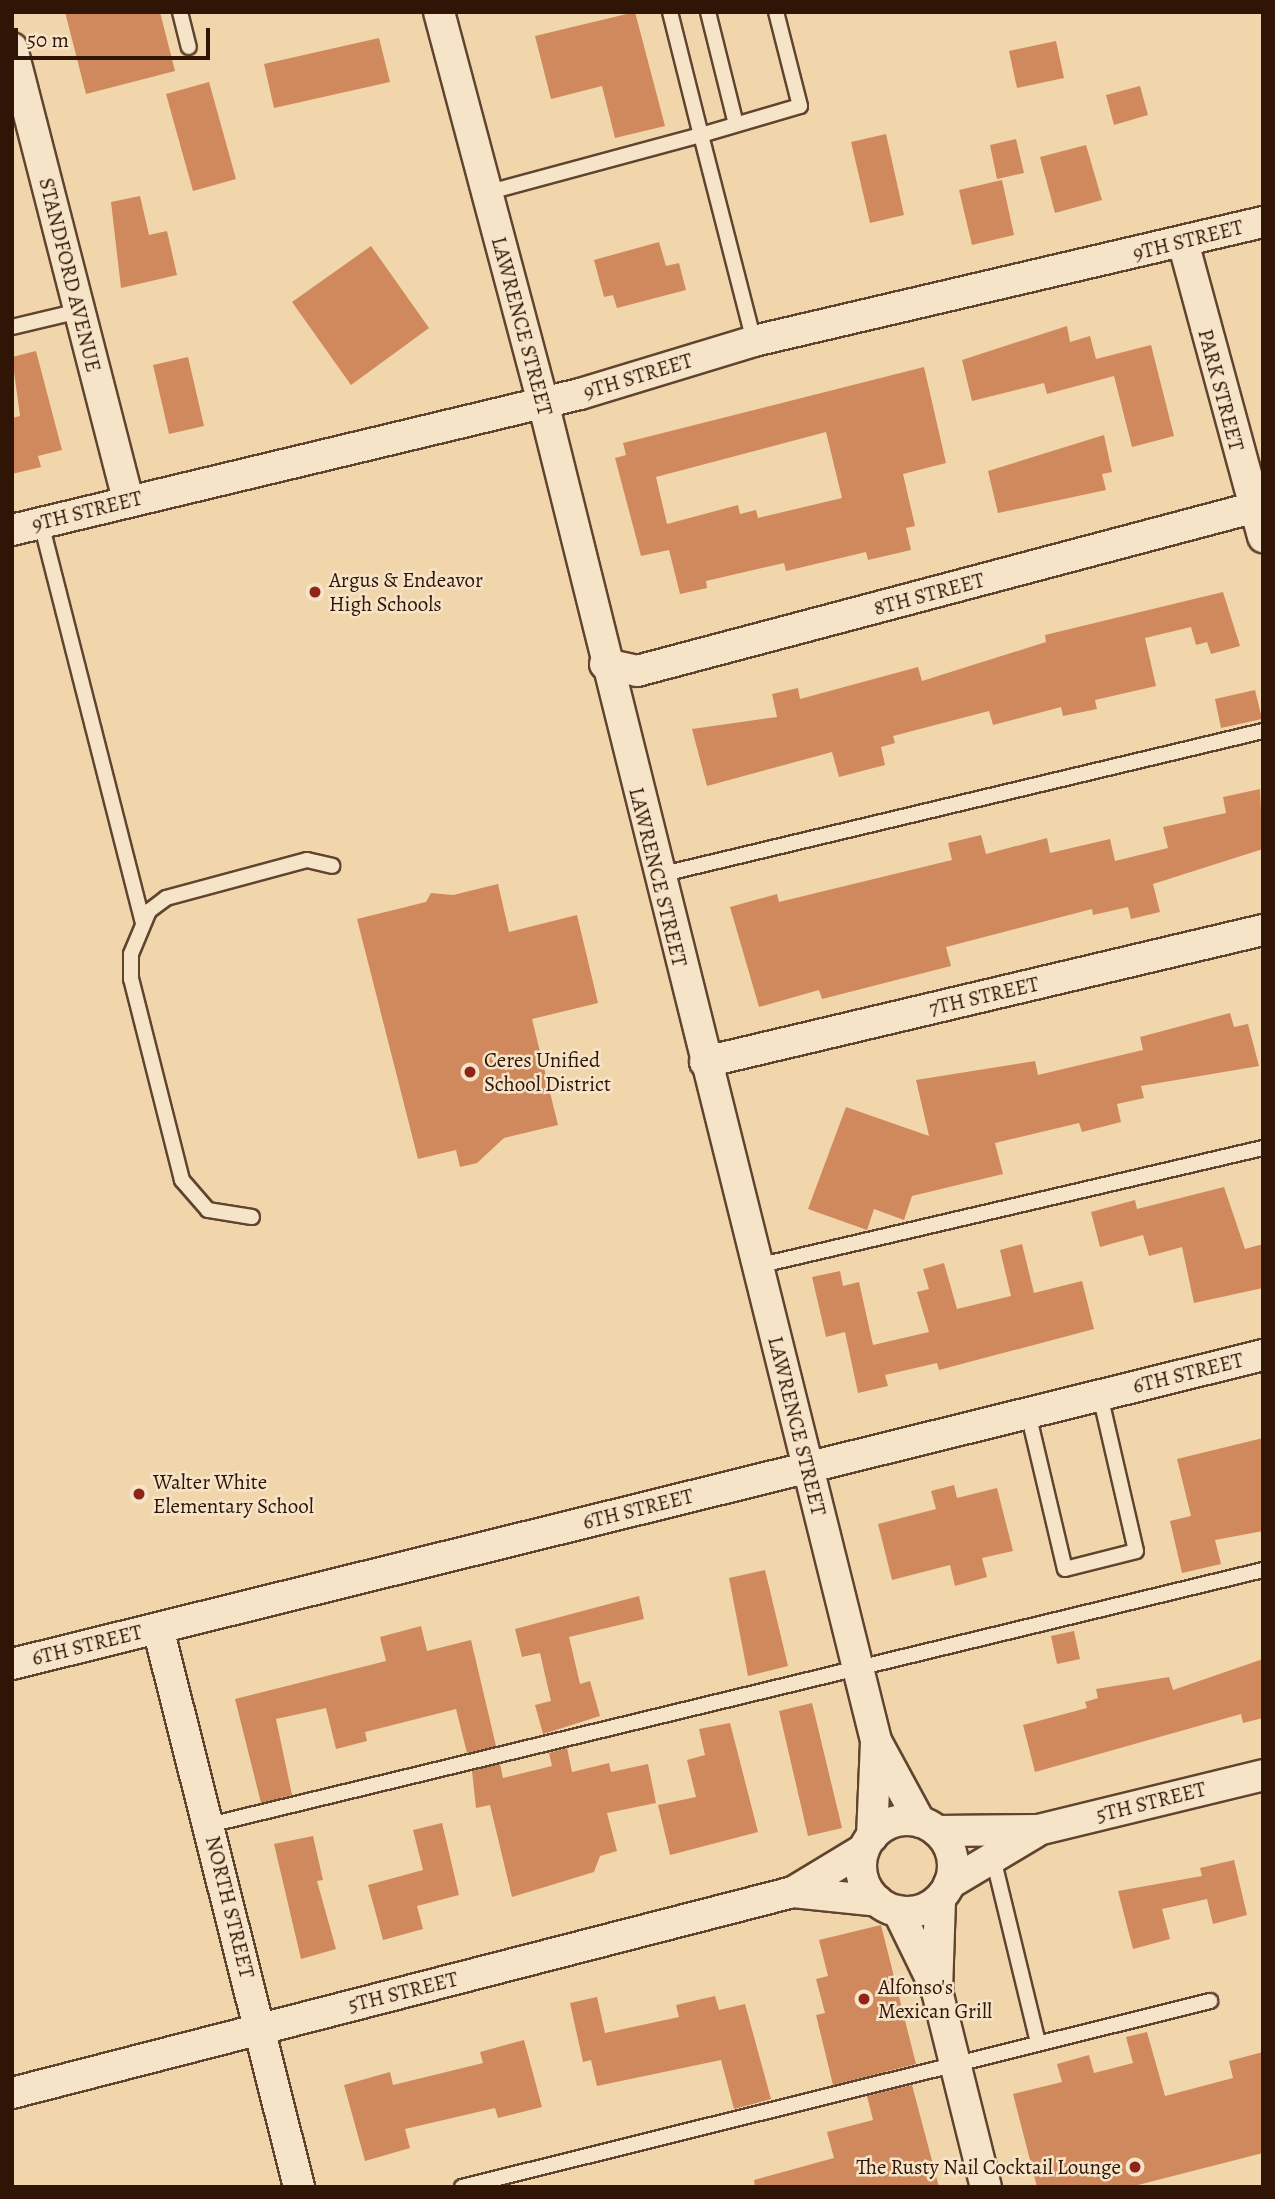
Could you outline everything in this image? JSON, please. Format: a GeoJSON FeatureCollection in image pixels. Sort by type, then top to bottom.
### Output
{"type":"FeatureCollection","features":[{"type":"Feature","properties":{"kind":"street","name":"LAWRENCE STREET"},"geometry":{"type":"LineString","coordinates":[[439,12],[543,402],[605,664],[876,1741],[929,1826]]}},
{"type":"Feature","properties":{"kind":"street","name":"STANDFORD AVENUE"},"geometry":{"type":"LineString","coordinates":[[12,48],[21,121],[79,311],[128,501]]}},
{"type":"Feature","properties":{"kind":"street","name":"9TH STREET"},"geometry":{"type":"LineString","coordinates":[[26,526],[543,402],[754,341],[1263,222]]}},
{"type":"Feature","properties":{"kind":"street","name":"PARK STREET"},"geometry":{"type":"LineString","coordinates":[[1183,242],[1259,524]]}},
{"type":"Feature","properties":{"kind":"street","name":"8TH STREET"},"geometry":{"type":"LineString","coordinates":[[605,664],[637,671],[1259,524]]}},
{"type":"Feature","properties":{"kind":"street","name":"7TH STREET"},"geometry":{"type":"LineString","coordinates":[[705,1062],[1263,930]]}},
{"type":"Feature","properties":{"kind":"street","name":"6TH STREET"},"geometry":{"type":"LineString","coordinates":[[12,1664],[1263,1354]]}},
{"type":"Feature","properties":{"kind":"street","name":"NORTH STREET"},"geometry":{"type":"LineString","coordinates":[[158,1628],[299,2187]]}},
{"type":"Feature","properties":{"kind":"street","name":"LAWRENCE STREET"},"geometry":{"type":"LineString","coordinates":[[868,1843],[876,1741]]}},
{"type":"Feature","properties":{"kind":"street","name":"5TH STREET"},"geometry":{"type":"LineString","coordinates":[[929,1826],[1038,1830],[1263,1775]]}},
{"type":"Feature","properties":{"kind":"street"},"geometry":{"type":"LineString","coordinates":[[937,1991],[944,1892],[951,1852],[929,1826],[887,1825],[868,1843],[866,1886],[888,1906],[937,1991],[986,2187]]}},
{"type":"Feature","properties":{"kind":"street","name":"5TH STREET"},"geometry":{"type":"LineString","coordinates":[[944,1892],[993,1857],[1038,1830]]}},
{"type":"Feature","properties":{"kind":"street","name":"5TH STREET"},"geometry":{"type":"LineString","coordinates":[[12,2093],[793,1892],[868,1843]]}},
{"type":"Feature","properties":{"kind":"street","name":"5TH STREET"},"geometry":{"type":"LineString","coordinates":[[793,1892],[888,1906]]}},
{"type":"Feature","properties":{"kind":"street"},"geometry":{"type":"LineString","coordinates":[[888,1906],[924,1909],[944,1892]]}},
{"type":"Feature","properties":{"kind":"lane"},"geometry":{"type":"LineString","coordinates":[[180,12],[189,47]]}},
{"type":"Feature","properties":{"kind":"lane"},"geometry":{"type":"LineString","coordinates":[[670,12],[754,341]]}},
{"type":"Feature","properties":{"kind":"lane"},"geometry":{"type":"LineString","coordinates":[[708,12],[736,124]]}},
{"type":"Feature","properties":{"kind":"lane"},"geometry":{"type":"LineString","coordinates":[[486,193],[800,106],[776,12]]}},
{"type":"Feature","properties":{"kind":"lane"},"geometry":{"type":"LineString","coordinates":[[12,327],[79,311]]}},
{"type":"Feature","properties":{"kind":"lane"},"geometry":{"type":"LineString","coordinates":[[26,526],[143,922]]}},
{"type":"Feature","properties":{"kind":"lane"},"geometry":{"type":"LineString","coordinates":[[658,876],[1263,732]]}},
{"type":"Feature","properties":{"kind":"lane"},"geometry":{"type":"LineString","coordinates":[[252,1217],[208,1210],[181,1180],[131,979],[131,954],[143,922],[166,898],[307,860],[332,866]]}},
{"type":"Feature","properties":{"kind":"lane"},"geometry":{"type":"LineString","coordinates":[[757,1266],[1263,1148]]}},
{"type":"Feature","properties":{"kind":"lane"},"geometry":{"type":"LineString","coordinates":[[1028,1413],[1065,1569],[1136,1550],[1100,1395]]}},
{"type":"Feature","properties":{"kind":"lane"},"geometry":{"type":"LineString","coordinates":[[209,1825],[857,1666],[1263,1570]]}},
{"type":"Feature","properties":{"kind":"lane"},"geometry":{"type":"LineString","coordinates":[[993,1857],[1038,2043]]}},
{"type":"Feature","properties":{"kind":"lane"},"geometry":{"type":"LineString","coordinates":[[462,2187],[1210,2001]]}},
{"type":"Feature","properties":{"kind":"building"},"geometry":{"type":"Polygon","coordinates":[[[65,12],[160,12],[175,71],[86,94],[65,12]]]}},
{"type":"Feature","properties":{"kind":"building"},"geometry":{"type":"Polygon","coordinates":[[[635,12],[665,126],[615,138],[602,86],[551,99],[535,36],[635,12]]]}},
{"type":"Feature","properties":{"kind":"building"},"geometry":{"type":"Polygon","coordinates":[[[379,38],[390,82],[274,108],[264,64],[379,38]]]}},
{"type":"Feature","properties":{"kind":"building"},"geometry":{"type":"Polygon","coordinates":[[[1056,41],[1064,78],[1017,88],[1009,51],[1056,41]]]}},
{"type":"Feature","properties":{"kind":"building"},"geometry":{"type":"Polygon","coordinates":[[[209,82],[236,179],[193,191],[166,94],[209,82]]]}},
{"type":"Feature","properties":{"kind":"building"},"geometry":{"type":"Polygon","coordinates":[[[1140,86],[1148,115],[1114,125],[1106,95],[1140,86]]]}},
{"type":"Feature","properties":{"kind":"building"},"geometry":{"type":"Polygon","coordinates":[[[886,134],[904,215],[870,223],[851,142],[886,134]]]}},
{"type":"Feature","properties":{"kind":"building"},"geometry":{"type":"Polygon","coordinates":[[[1016,139],[1024,173],[997,179],[990,145],[1016,139]]]}},
{"type":"Feature","properties":{"kind":"building"},"geometry":{"type":"Polygon","coordinates":[[[1086,145],[1102,200],[1055,213],[1040,157],[1086,145]]]}},
{"type":"Feature","properties":{"kind":"building"},"geometry":{"type":"Polygon","coordinates":[[[1002,180],[1014,235],[972,245],[959,190],[1002,180]]]}},
{"type":"Feature","properties":{"kind":"building"},"geometry":{"type":"Polygon","coordinates":[[[140,196],[149,235],[167,231],[177,275],[121,288],[111,202],[140,196]]]}},
{"type":"Feature","properties":{"kind":"building"},"geometry":{"type":"Polygon","coordinates":[[[659,242],[666,266],[679,263],[686,290],[617,308],[613,295],[604,297],[594,260],[659,242]]]}},
{"type":"Feature","properties":{"kind":"building"},"geometry":{"type":"Polygon","coordinates":[[[371,246],[429,328],[351,385],[292,302],[371,246]]]}},
{"type":"Feature","properties":{"kind":"building"},"geometry":{"type":"Polygon","coordinates":[[[1067,326],[1070,342],[1090,336],[1096,359],[1151,345],[1174,436],[1132,447],[1114,376],[1047,394],[1044,383],[972,401],[962,360],[1067,326]]]}},
{"type":"Feature","properties":{"kind":"building"},"geometry":{"type":"Polygon","coordinates":[[[36,351],[62,450],[38,456],[41,467],[12,474],[12,418],[20,416],[12,357],[36,351]]]}},
{"type":"Feature","properties":{"kind":"building"},"geometry":{"type":"Polygon","coordinates":[[[188,357],[204,426],[169,434],[153,365],[188,357]]]}},
{"type":"Feature","properties":{"kind":"building"},"geometry":{"type":"Polygon","coordinates":[[[924,367],[946,463],[903,474],[915,526],[906,528],[911,550],[868,560],[866,552],[786,571],[784,563],[706,581],[707,588],[680,594],[669,550],[641,556],[615,458],[626,455],[623,443],[924,367]],[[826,432],[656,477],[667,524],[738,505],[740,514],[756,510],[758,518],[842,498],[826,432]]]}},
{"type":"Feature","properties":{"kind":"building"},"geometry":{"type":"Polygon","coordinates":[[[1104,435],[1112,472],[1102,474],[1106,490],[998,513],[988,471],[1104,435]]]}},
{"type":"Feature","properties":{"kind":"building"},"geometry":{"type":"Polygon","coordinates":[[[1223,592],[1240,646],[1211,654],[1207,642],[1196,645],[1191,627],[1145,638],[1156,686],[1095,700],[1097,709],[1063,716],[1061,707],[993,725],[989,711],[893,736],[895,743],[881,747],[885,765],[839,777],[832,752],[707,786],[692,729],[777,717],[772,694],[798,688],[800,699],[918,667],[922,681],[1046,642],[1045,635],[1223,592]]]}},
{"type":"Feature","properties":{"kind":"building"},"geometry":{"type":"Polygon","coordinates":[[[1255,690],[1262,719],[1221,728],[1215,699],[1255,690]]]}},
{"type":"Feature","properties":{"kind":"building"},"geometry":{"type":"Polygon","coordinates":[[[1260,789],[1263,849],[1153,884],[1160,912],[1131,919],[1128,907],[1093,915],[1092,909],[946,947],[951,966],[822,999],[819,990],[759,1007],[730,907],[777,894],[779,902],[952,860],[948,843],[981,835],[986,854],[1047,838],[1050,853],[1110,839],[1115,861],[1168,848],[1163,827],[1226,813],[1223,797],[1260,789]]]}},
{"type":"Feature","properties":{"kind":"building","name":"Ceres Unified School District"},"geometry":{"type":"Polygon","coordinates":[[[498,884],[509,932],[577,915],[598,1003],[532,1019],[558,1125],[504,1138],[477,1163],[460,1167],[456,1150],[418,1159],[357,919],[426,902],[431,893],[453,895],[498,884]]]}},
{"type":"Feature","properties":{"kind":"building"},"geometry":{"type":"Polygon","coordinates":[[[1230,1013],[1234,1027],[1248,1024],[1259,1066],[1141,1086],[1144,1098],[1117,1104],[1121,1122],[1082,1132],[1079,1123],[995,1143],[1003,1174],[912,1196],[904,1220],[874,1209],[867,1230],[808,1209],[846,1107],[929,1136],[916,1080],[1035,1061],[1038,1075],[1143,1050],[1140,1037],[1230,1013]]]}},
{"type":"Feature","properties":{"kind":"building"},"geometry":{"type":"Polygon","coordinates":[[[1224,1187],[1245,1249],[1263,1244],[1263,1288],[1194,1303],[1182,1247],[1149,1256],[1143,1235],[1100,1247],[1091,1212],[1135,1200],[1137,1209],[1224,1187]]]}},
{"type":"Feature","properties":{"kind":"building"},"geometry":{"type":"Polygon","coordinates":[[[1022,1244],[1034,1293],[1082,1281],[1094,1329],[939,1370],[937,1363],[885,1375],[888,1386],[858,1393],[845,1332],[826,1337],[812,1277],[840,1271],[843,1286],[859,1282],[873,1345],[929,1332],[917,1292],[929,1289],[923,1269],[944,1263],[957,1309],[1011,1296],[1000,1250],[1022,1244]]]}},
{"type":"Feature","properties":{"kind":"building"},"geometry":{"type":"Polygon","coordinates":[[[1263,1438],[1263,1531],[1215,1540],[1221,1564],[1182,1573],[1170,1521],[1191,1516],[1177,1459],[1263,1438]]]}},
{"type":"Feature","properties":{"kind":"building"},"geometry":{"type":"Polygon","coordinates":[[[954,1485],[957,1498],[997,1488],[1013,1551],[982,1558],[987,1577],[955,1586],[950,1565],[892,1580],[878,1524],[936,1509],[931,1491],[954,1485]]]}},
{"type":"Feature","properties":{"kind":"building"},"geometry":{"type":"Polygon","coordinates":[[[765,1570],[788,1666],[748,1676],[729,1578],[765,1570]]]}},
{"type":"Feature","properties":{"kind":"building"},"geometry":{"type":"Polygon","coordinates":[[[639,1596],[644,1619],[569,1637],[580,1684],[590,1681],[600,1716],[543,1734],[535,1705],[551,1701],[540,1653],[522,1657],[515,1629],[639,1596]]]}},
{"type":"Feature","properties":{"kind":"building"},"geometry":{"type":"Polygon","coordinates":[[[421,1626],[427,1651],[471,1640],[496,1746],[467,1753],[456,1709],[365,1732],[367,1741],[336,1749],[326,1708],[276,1719],[292,1795],[261,1803],[235,1699],[386,1661],[380,1637],[421,1626]]]}},
{"type":"Feature","properties":{"kind":"building"},"geometry":{"type":"Polygon","coordinates":[[[1074,1631],[1080,1659],[1057,1664],[1051,1636],[1074,1631]]]}},
{"type":"Feature","properties":{"kind":"building"},"geometry":{"type":"Polygon","coordinates":[[[1263,1659],[1263,1718],[1243,1723],[1241,1714],[1035,1772],[1023,1725],[1087,1708],[1085,1702],[1098,1698],[1096,1689],[1169,1677],[1173,1690],[1263,1659]]]}},
{"type":"Feature","properties":{"kind":"building"},"geometry":{"type":"Polygon","coordinates":[[[812,1703],[842,1828],[808,1836],[779,1711],[812,1703]]]}},
{"type":"Feature","properties":{"kind":"building"},"geometry":{"type":"Polygon","coordinates":[[[730,1723],[758,1832],[670,1855],[658,1805],[696,1797],[687,1760],[705,1755],[699,1729],[730,1723]]]}},
{"type":"Feature","properties":{"kind":"building"},"geometry":{"type":"Polygon","coordinates":[[[567,1748],[572,1772],[609,1763],[611,1772],[648,1764],[656,1803],[607,1813],[617,1851],[600,1856],[594,1872],[512,1897],[490,1805],[476,1808],[472,1771],[500,1764],[503,1778],[552,1766],[549,1753],[567,1748]]]}},
{"type":"Feature","properties":{"kind":"building"},"geometry":{"type":"Polygon","coordinates":[[[442,1823],[459,1895],[417,1906],[423,1929],[383,1940],[368,1885],[423,1870],[413,1830],[442,1823]]]}},
{"type":"Feature","properties":{"kind":"building"},"geometry":{"type":"Polygon","coordinates":[[[313,1836],[323,1880],[317,1881],[336,1949],[301,1959],[274,1844],[313,1836]]]}},
{"type":"Feature","properties":{"kind":"building"},"geometry":{"type":"Polygon","coordinates":[[[1234,1860],[1247,1915],[1213,1924],[1207,1899],[1162,1909],[1170,1939],[1133,1949],[1118,1891],[1202,1876],[1200,1868],[1234,1860]]]}},
{"type":"Feature","properties":{"kind":"building"},"geometry":{"type":"Polygon","coordinates":[[[881,1925],[916,2064],[833,2085],[816,2015],[825,2013],[816,1979],[828,1976],[819,1940],[881,1925]]]}},
{"type":"Feature","properties":{"kind":"building"},"geometry":{"type":"Polygon","coordinates":[[[715,1996],[719,2010],[745,2004],[771,2099],[734,2109],[721,2060],[597,2086],[591,2060],[583,2062],[570,2003],[597,1997],[605,2033],[679,2017],[676,2005],[715,1996]]]}},
{"type":"Feature","properties":{"kind":"building"},"geometry":{"type":"Polygon","coordinates":[[[1147,2032],[1165,2096],[1233,2078],[1229,2061],[1263,2052],[1263,2153],[1130,2187],[1037,2187],[1013,2094],[1062,2082],[1057,2064],[1089,2055],[1094,2073],[1133,2063],[1126,2037],[1147,2032]]]}},
{"type":"Feature","properties":{"kind":"building"},"geometry":{"type":"Polygon","coordinates":[[[524,2040],[542,2107],[498,2118],[495,2108],[405,2129],[410,2148],[365,2161],[344,2085],[390,2072],[393,2085],[483,2063],[480,2052],[524,2040]]]}},
{"type":"Feature","properties":{"kind":"building"},"geometry":{"type":"Polygon","coordinates":[[[912,2085],[939,2187],[755,2187],[754,2180],[834,2158],[827,2132],[873,2120],[867,2096],[912,2085]]]}},
{"type":"Feature","properties":{"kind":"place","name":"Argus & Endeavor High Schools"},"geometry":{"type":"Point","coordinates":[315,592]}},
{"type":"Feature","properties":{"kind":"place","name":"Ceres Unified School District"},"geometry":{"type":"Point","coordinates":[470,1072]}},
{"type":"Feature","properties":{"kind":"place","name":"Walter White Elementary School"},"geometry":{"type":"Point","coordinates":[139,1494]}},
{"type":"Feature","properties":{"kind":"place","name":"Alfonso's Mexican Grill"},"geometry":{"type":"Point","coordinates":[864,1999]}},
{"type":"Feature","properties":{"kind":"place","name":"The Rusty Nail Cocktail Lounge"},"geometry":{"type":"Point","coordinates":[1135,2167]}}]}
